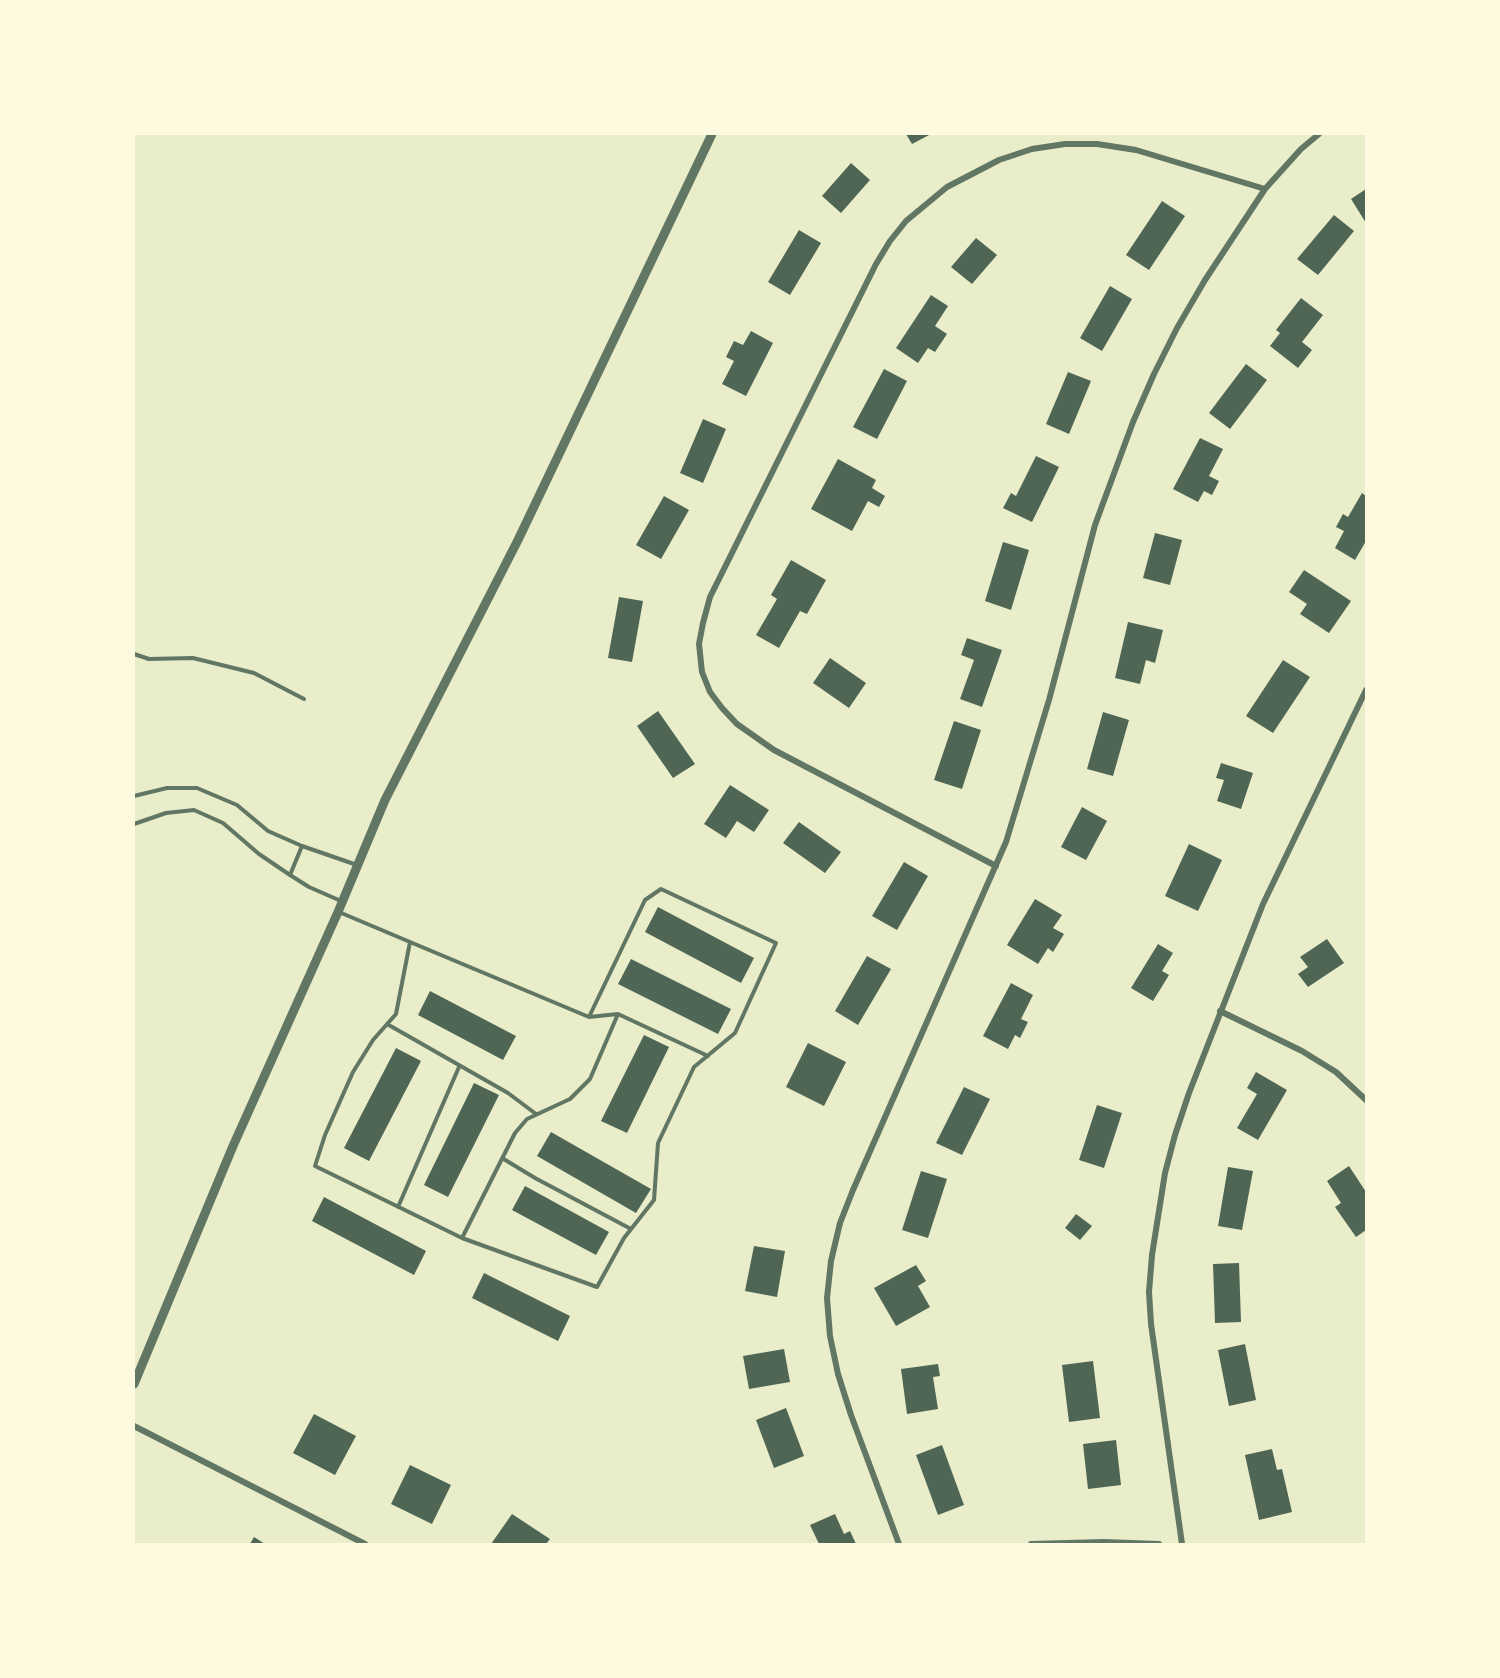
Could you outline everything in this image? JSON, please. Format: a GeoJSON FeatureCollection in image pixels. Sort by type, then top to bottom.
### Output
{"type":"FeatureCollection","features":[{"type":"Feature","properties":{"kind":"street"},"geometry":{"type":"LineString","coordinates":[[134,1384],[233,1146],[338,912],[385,800],[518,540],[712,134]]}},
{"type":"Feature","properties":{"kind":"street"},"geometry":{"type":"LineString","coordinates":[[899,1545],[838,1374],[830,1336],[827,1298],[831,1261],[840,1223],[996,866],[1016,813],[1049,700],[1095,525],[1132,422],[1177,328],[1264,189],[1301,149],[1319,134]]}},
{"type":"Feature","properties":{"kind":"street"},"geometry":{"type":"LineString","coordinates":[[996,866],[774,750],[737,724],[710,692],[702,672],[699,644],[710,597],[876,264],[906,221],[947,187],[999,160],[1032,149],[1065,144],[1097,144],[1136,150],[1264,189]]}},
{"type":"Feature","properties":{"kind":"street"},"geometry":{"type":"LineString","coordinates":[[1182,1545],[1150,1324],[1149,1292],[1165,1173],[1174,1135],[1263,904],[1366,690]]}},
{"type":"Feature","properties":{"kind":"street"},"geometry":{"type":"LineString","coordinates":[[1220,1011],[1302,1051],[1336,1072],[1366,1100]]}},
{"type":"Feature","properties":{"kind":"street"},"geometry":{"type":"LineString","coordinates":[[134,1426],[365,1545]]}},
{"type":"Feature","properties":{"kind":"street"},"geometry":{"type":"LineString","coordinates":[[1031,1545],[1104,1542],[1159,1545]]}},
{"type":"Feature","properties":{"kind":"lane"},"geometry":{"type":"LineString","coordinates":[[134,654],[149,659],[193,658],[254,673],[304,699]]}},
{"type":"Feature","properties":{"kind":"lane"},"geometry":{"type":"LineString","coordinates":[[134,796],[167,788],[197,788],[237,805],[268,831],[302,846],[358,865]]}},
{"type":"Feature","properties":{"kind":"lane"},"geometry":{"type":"LineString","coordinates":[[134,824],[166,813],[194,810],[223,824],[259,854],[309,887],[342,902]]}},
{"type":"Feature","properties":{"kind":"lane"},"geometry":{"type":"LineString","coordinates":[[290,875],[302,846]]}},
{"type":"Feature","properties":{"kind":"lane"},"geometry":{"type":"LineString","coordinates":[[410,942],[396,1014],[373,1041],[353,1072],[315,1166],[462,1238],[597,1287],[624,1238],[654,1200],[658,1143],[694,1066],[735,1033],[776,943],[661,889],[645,900],[589,1017]]}},
{"type":"Feature","properties":{"kind":"lane"},"geometry":{"type":"LineString","coordinates":[[338,912],[589,1017],[618,1014],[708,1056]]}},
{"type":"Feature","properties":{"kind":"lane"},"geometry":{"type":"LineString","coordinates":[[462,1238],[515,1133],[526,1119],[570,1099],[590,1079],[618,1014]]}},
{"type":"Feature","properties":{"kind":"lane"},"geometry":{"type":"LineString","coordinates":[[387,1024],[507,1093],[536,1115]]}},
{"type":"Feature","properties":{"kind":"lane"},"geometry":{"type":"LineString","coordinates":[[398,1207],[459,1067]]}},
{"type":"Feature","properties":{"kind":"lane"},"geometry":{"type":"LineString","coordinates":[[502,1158],[631,1229]]}},
{"type":"Feature","properties":{"kind":"building"},"geometry":{"type":"Polygon","coordinates":[[[906,134],[931,134],[912,144],[906,134]]]}},
{"type":"Feature","properties":{"kind":"building"},"geometry":{"type":"Polygon","coordinates":[[[851,163],[870,180],[841,213],[822,196],[851,163]]]}},
{"type":"Feature","properties":{"kind":"building"},"geometry":{"type":"Polygon","coordinates":[[[1366,189],[1366,223],[1351,199],[1366,189]]]}},
{"type":"Feature","properties":{"kind":"building"},"geometry":{"type":"Polygon","coordinates":[[[1162,201],[1185,216],[1149,270],[1126,255],[1162,201]]]}},
{"type":"Feature","properties":{"kind":"building"},"geometry":{"type":"Polygon","coordinates":[[[1334,215],[1354,231],[1318,275],[1297,259],[1334,215]]]}},
{"type":"Feature","properties":{"kind":"building"},"geometry":{"type":"Polygon","coordinates":[[[799,230],[821,243],[790,295],[768,282],[799,230]]]}},
{"type":"Feature","properties":{"kind":"building"},"geometry":{"type":"Polygon","coordinates":[[[976,238],[997,255],[972,284],[951,267],[976,238]]]}},
{"type":"Feature","properties":{"kind":"building"},"geometry":{"type":"Polygon","coordinates":[[[1110,286],[1132,299],[1102,351],[1080,338],[1110,286]]]}},
{"type":"Feature","properties":{"kind":"building"},"geometry":{"type":"Polygon","coordinates":[[[931,295],[948,306],[935,326],[947,334],[935,352],[928,348],[918,363],[896,348],[931,295]]]}},
{"type":"Feature","properties":{"kind":"building"},"geometry":{"type":"Polygon","coordinates":[[[1301,298],[1323,315],[1302,342],[1312,350],[1298,368],[1270,346],[1280,333],[1276,330],[1301,298]]]}},
{"type":"Feature","properties":{"kind":"building"},"geometry":{"type":"Polygon","coordinates":[[[751,331],[773,343],[746,396],[722,384],[734,361],[726,357],[734,341],[743,345],[751,331]]]}},
{"type":"Feature","properties":{"kind":"building"},"geometry":{"type":"Polygon","coordinates":[[[1246,364],[1267,380],[1230,429],[1209,413],[1246,364]]]}},
{"type":"Feature","properties":{"kind":"building"},"geometry":{"type":"Polygon","coordinates":[[[884,369],[907,381],[877,439],[853,427],[884,369]]]}},
{"type":"Feature","properties":{"kind":"building"},"geometry":{"type":"Polygon","coordinates":[[[1068,372],[1091,381],[1069,434],[1046,424],[1068,372]]]}},
{"type":"Feature","properties":{"kind":"building"},"geometry":{"type":"Polygon","coordinates":[[[703,419],[726,429],[703,483],[680,473],[703,419]]]}},
{"type":"Feature","properties":{"kind":"building"},"geometry":{"type":"Polygon","coordinates":[[[1200,438],[1223,449],[1209,476],[1219,481],[1212,495],[1204,491],[1198,502],[1173,489],[1200,438]]]}},
{"type":"Feature","properties":{"kind":"building"},"geometry":{"type":"Polygon","coordinates":[[[1036,456],[1059,467],[1032,522],[1003,508],[1011,493],[1016,496],[1036,456]]]}},
{"type":"Feature","properties":{"kind":"building"},"geometry":{"type":"Polygon","coordinates":[[[838,459],[876,480],[872,488],[885,496],[879,507],[868,501],[852,531],[811,509],[838,459]]]}},
{"type":"Feature","properties":{"kind":"building"},"geometry":{"type":"Polygon","coordinates":[[[1362,493],[1366,496],[1366,541],[1355,560],[1335,548],[1344,531],[1336,527],[1343,514],[1348,517],[1362,493]]]}},
{"type":"Feature","properties":{"kind":"building"},"geometry":{"type":"Polygon","coordinates":[[[664,496],[689,510],[661,559],[636,545],[664,496]]]}},
{"type":"Feature","properties":{"kind":"building"},"geometry":{"type":"Polygon","coordinates":[[[1155,533],[1182,540],[1170,585],[1143,578],[1155,533]]]}},
{"type":"Feature","properties":{"kind":"building"},"geometry":{"type":"Polygon","coordinates":[[[1003,542],[1029,550],[1011,610],[985,601],[1003,542]]]}},
{"type":"Feature","properties":{"kind":"building"},"geometry":{"type":"Polygon","coordinates":[[[791,560],[826,580],[807,614],[800,611],[779,648],[756,635],[777,599],[771,595],[791,560]]]}},
{"type":"Feature","properties":{"kind":"building"},"geometry":{"type":"Polygon","coordinates":[[[1304,570],[1351,601],[1329,633],[1300,614],[1307,604],[1289,592],[1304,570]]]}},
{"type":"Feature","properties":{"kind":"building"},"geometry":{"type":"Polygon","coordinates":[[[619,597],[643,601],[632,662],[608,658],[619,597]]]}},
{"type":"Feature","properties":{"kind":"building"},"geometry":{"type":"Polygon","coordinates":[[[1128,622],[1163,630],[1155,663],[1146,660],[1140,684],[1115,678],[1128,622]]]}},
{"type":"Feature","properties":{"kind":"building"},"geometry":{"type":"Polygon","coordinates":[[[967,638],[1002,650],[982,707],[960,699],[974,660],[961,655],[967,638]]]}},
{"type":"Feature","properties":{"kind":"building"},"geometry":{"type":"Polygon","coordinates":[[[830,658],[866,683],[849,708],[813,683],[830,658]]]}},
{"type":"Feature","properties":{"kind":"building"},"geometry":{"type":"Polygon","coordinates":[[[1283,660],[1310,677],[1273,733],[1246,716],[1283,660]]]}},
{"type":"Feature","properties":{"kind":"building"},"geometry":{"type":"Polygon","coordinates":[[[658,711],[695,764],[673,778],[637,726],[658,711]]]}},
{"type":"Feature","properties":{"kind":"building"},"geometry":{"type":"Polygon","coordinates":[[[1103,712],[1129,720],[1113,776],[1087,769],[1103,712]]]}},
{"type":"Feature","properties":{"kind":"building"},"geometry":{"type":"Polygon","coordinates":[[[954,721],[981,730],[962,789],[934,780],[954,721]]]}},
{"type":"Feature","properties":{"kind":"building"},"geometry":{"type":"Polygon","coordinates":[[[1221,763],[1253,773],[1241,809],[1217,801],[1224,780],[1216,778],[1221,763]]]}},
{"type":"Feature","properties":{"kind":"building"},"geometry":{"type":"Polygon","coordinates":[[[730,785],[769,810],[754,832],[737,821],[726,838],[704,824],[730,785]]]}},
{"type":"Feature","properties":{"kind":"building"},"geometry":{"type":"Polygon","coordinates":[[[1082,807],[1107,821],[1086,860],[1061,847],[1082,807]]]}},
{"type":"Feature","properties":{"kind":"building"},"geometry":{"type":"Polygon","coordinates":[[[799,822],[841,852],[825,873],[783,843],[799,822]]]}},
{"type":"Feature","properties":{"kind":"building"},"geometry":{"type":"Polygon","coordinates":[[[1189,844],[1222,860],[1198,911],[1165,896],[1189,844]]]}},
{"type":"Feature","properties":{"kind":"building"},"geometry":{"type":"Polygon","coordinates":[[[904,862],[928,876],[897,930],[872,916],[904,862]]]}},
{"type":"Feature","properties":{"kind":"building"},"geometry":{"type":"Polygon","coordinates":[[[1035,899],[1062,915],[1053,928],[1064,934],[1053,952],[1048,948],[1038,964],[1007,945],[1035,899]]]}},
{"type":"Feature","properties":{"kind":"building"},"geometry":{"type":"Polygon","coordinates":[[[658,907],[754,958],[741,983],[645,932],[658,907]]]}},
{"type":"Feature","properties":{"kind":"building"},"geometry":{"type":"Polygon","coordinates":[[[1327,939],[1344,963],[1308,987],[1298,974],[1308,967],[1300,957],[1327,939]]]}},
{"type":"Feature","properties":{"kind":"building"},"geometry":{"type":"Polygon","coordinates":[[[1158,944],[1173,953],[1162,971],[1169,975],[1153,1001],[1131,988],[1158,944]]]}},
{"type":"Feature","properties":{"kind":"building"},"geometry":{"type":"Polygon","coordinates":[[[867,956],[891,969],[858,1025],[835,1011],[867,956]]]}},
{"type":"Feature","properties":{"kind":"building"},"geometry":{"type":"Polygon","coordinates":[[[631,959],[731,1009],[718,1034],[618,984],[631,959]]]}},
{"type":"Feature","properties":{"kind":"building"},"geometry":{"type":"Polygon","coordinates":[[[1011,983],[1033,995],[1021,1019],[1028,1022],[1020,1038],[1015,1035],[1008,1049],[983,1036],[1011,983]]]}},
{"type":"Feature","properties":{"kind":"building"},"geometry":{"type":"Polygon","coordinates":[[[430,991],[516,1036],[503,1060],[418,1015],[430,991]]]}},
{"type":"Feature","properties":{"kind":"building"},"geometry":{"type":"Polygon","coordinates":[[[644,1035],[669,1047],[627,1133],[601,1121],[644,1035]]]}},
{"type":"Feature","properties":{"kind":"building"},"geometry":{"type":"Polygon","coordinates":[[[808,1043],[846,1062],[824,1106],[786,1087],[808,1043]]]}},
{"type":"Feature","properties":{"kind":"building"},"geometry":{"type":"Polygon","coordinates":[[[396,1048],[421,1061],[369,1161],[344,1148],[396,1048]]]}},
{"type":"Feature","properties":{"kind":"building"},"geometry":{"type":"Polygon","coordinates":[[[1256,1072],[1287,1090],[1258,1140],[1237,1128],[1257,1094],[1247,1088],[1256,1072]]]}},
{"type":"Feature","properties":{"kind":"building"},"geometry":{"type":"Polygon","coordinates":[[[474,1083],[499,1095],[448,1197],[424,1185],[474,1083]]]}},
{"type":"Feature","properties":{"kind":"building"},"geometry":{"type":"Polygon","coordinates":[[[964,1087],[990,1099],[962,1155],[936,1143],[964,1087]]]}},
{"type":"Feature","properties":{"kind":"building"},"geometry":{"type":"Polygon","coordinates":[[[1097,1105],[1122,1113],[1104,1168],[1079,1160],[1097,1105]]]}},
{"type":"Feature","properties":{"kind":"building"},"geometry":{"type":"Polygon","coordinates":[[[551,1132],[651,1189],[636,1213],[537,1156],[551,1132]]]}},
{"type":"Feature","properties":{"kind":"building"},"geometry":{"type":"Polygon","coordinates":[[[1349,1166],[1366,1192],[1366,1230],[1356,1237],[1335,1207],[1341,1203],[1327,1181],[1349,1166]]]}},
{"type":"Feature","properties":{"kind":"building"},"geometry":{"type":"Polygon","coordinates":[[[1228,1167],[1253,1171],[1242,1230],[1218,1226],[1228,1167]]]}},
{"type":"Feature","properties":{"kind":"building"},"geometry":{"type":"Polygon","coordinates":[[[921,1171],[947,1179],[928,1238],[902,1230],[921,1171]]]}},
{"type":"Feature","properties":{"kind":"building"},"geometry":{"type":"Polygon","coordinates":[[[525,1186],[609,1232],[596,1255],[512,1210],[525,1186]]]}},
{"type":"Feature","properties":{"kind":"building"},"geometry":{"type":"Polygon","coordinates":[[[324,1197],[426,1251],[414,1275],[312,1221],[324,1197]]]}},
{"type":"Feature","properties":{"kind":"building"},"geometry":{"type":"Polygon","coordinates":[[[1076,1214],[1092,1226],[1080,1240],[1065,1228],[1076,1214]]]}},
{"type":"Feature","properties":{"kind":"building"},"geometry":{"type":"Polygon","coordinates":[[[754,1246],[785,1251],[777,1297],[745,1291],[754,1246]]]}},
{"type":"Feature","properties":{"kind":"building"},"geometry":{"type":"Polygon","coordinates":[[[1239,1263],[1241,1322],[1215,1323],[1213,1264],[1239,1263]]]}},
{"type":"Feature","properties":{"kind":"building"},"geometry":{"type":"Polygon","coordinates":[[[916,1265],[926,1281],[918,1286],[930,1307],[896,1326],[874,1288],[916,1265]]]}},
{"type":"Feature","properties":{"kind":"building"},"geometry":{"type":"Polygon","coordinates":[[[484,1273],[570,1316],[558,1341],[472,1298],[484,1273]]]}},
{"type":"Feature","properties":{"kind":"building"},"geometry":{"type":"Polygon","coordinates":[[[1245,1344],[1256,1400],[1229,1406],[1218,1350],[1245,1344]]]}},
{"type":"Feature","properties":{"kind":"building"},"geometry":{"type":"Polygon","coordinates":[[[784,1349],[790,1382],[749,1389],[743,1356],[784,1349]]]}},
{"type":"Feature","properties":{"kind":"building"},"geometry":{"type":"Polygon","coordinates":[[[1093,1361],[1100,1418],[1069,1422],[1062,1365],[1093,1361]]]}},
{"type":"Feature","properties":{"kind":"building"},"geometry":{"type":"Polygon","coordinates":[[[938,1364],[940,1376],[933,1377],[938,1409],[907,1414],[901,1369],[938,1364]]]}},
{"type":"Feature","properties":{"kind":"building"},"geometry":{"type":"Polygon","coordinates":[[[786,1408],[804,1456],[774,1468],[756,1420],[786,1408]]]}},
{"type":"Feature","properties":{"kind":"building"},"geometry":{"type":"Polygon","coordinates":[[[314,1414],[356,1436],[335,1475],[293,1453],[314,1414]]]}},
{"type":"Feature","properties":{"kind":"building"},"geometry":{"type":"Polygon","coordinates":[[[1116,1440],[1121,1485],[1088,1489],[1083,1444],[1116,1440]]]}},
{"type":"Feature","properties":{"kind":"building"},"geometry":{"type":"Polygon","coordinates":[[[942,1445],[964,1505],[938,1515],[916,1455],[942,1445]]]}},
{"type":"Feature","properties":{"kind":"building"},"geometry":{"type":"Polygon","coordinates":[[[1272,1449],[1277,1470],[1282,1469],[1292,1512],[1259,1520],[1245,1455],[1272,1449]]]}},
{"type":"Feature","properties":{"kind":"building"},"geometry":{"type":"Polygon","coordinates":[[[410,1465],[451,1485],[432,1524],[391,1504],[410,1465]]]}},
{"type":"Feature","properties":{"kind":"building"},"geometry":{"type":"Polygon","coordinates":[[[512,1514],[550,1539],[546,1544],[491,1544],[512,1514]]]}},
{"type":"Feature","properties":{"kind":"building"},"geometry":{"type":"Polygon","coordinates":[[[835,1514],[844,1534],[850,1531],[856,1544],[819,1544],[810,1525],[835,1514]]]}},
{"type":"Feature","properties":{"kind":"building"},"geometry":{"type":"Polygon","coordinates":[[[254,1537],[265,1544],[250,1544],[254,1537]]]}}]}
